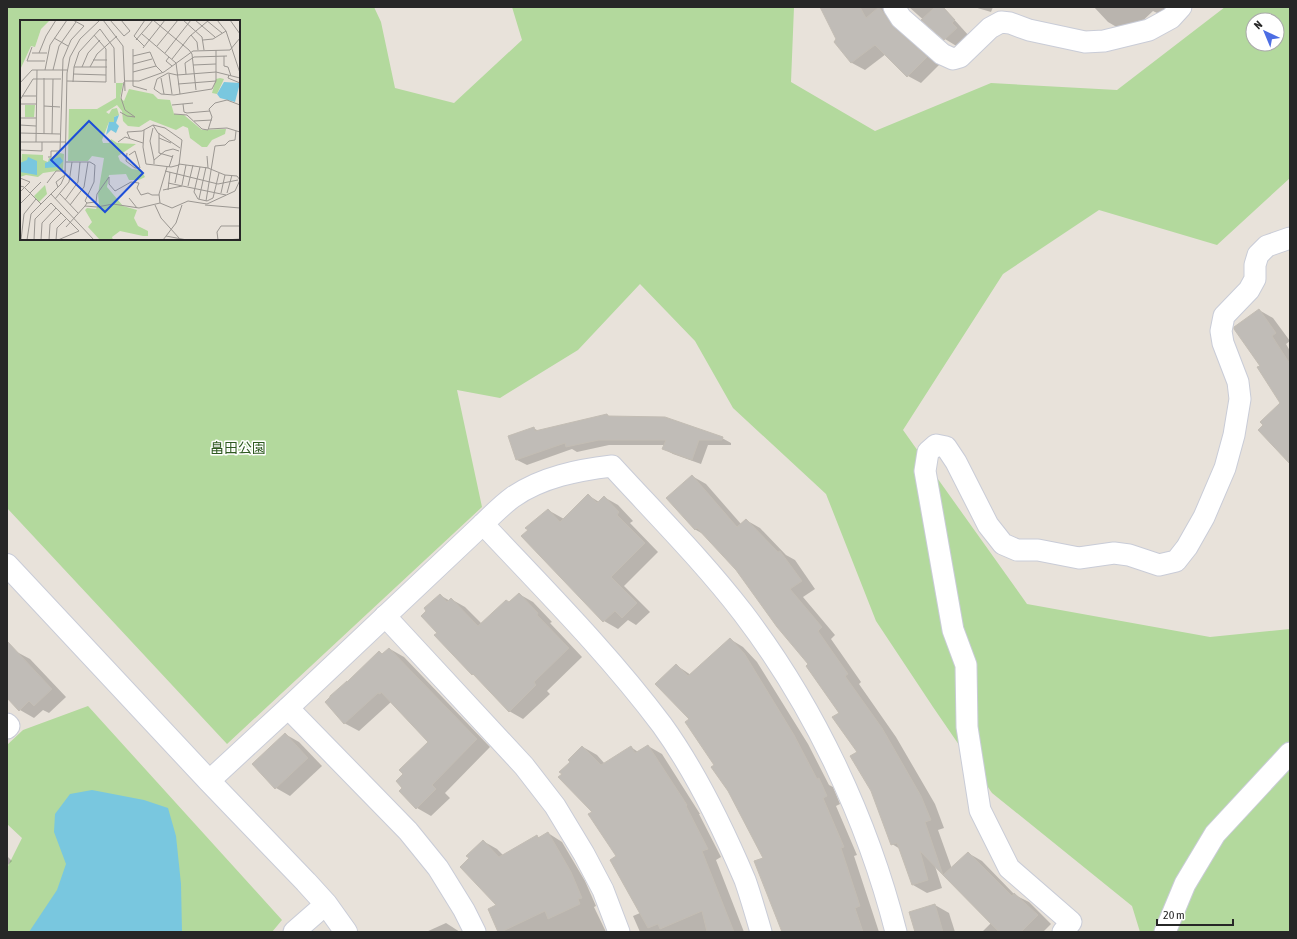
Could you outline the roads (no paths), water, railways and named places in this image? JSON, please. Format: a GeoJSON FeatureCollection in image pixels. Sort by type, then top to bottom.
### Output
{"type":"FeatureCollection","features":[{"type":"Feature","properties":{"kind":"street"},"geometry":{"type":"LineString","coordinates":[[894,7],[901,18],[918,34],[942,54],[953,59],[960,57],[990,28],[1000,22],[1010,23],[1029,30],[1085,42],[1104,41],[1149,30],[1170,18],[1181,7]]}},
{"type":"Feature","properties":{"kind":"street"},"geometry":{"type":"LineString","coordinates":[[1063,932],[1071,922],[1009,868],[980,810],[967,727],[966,665],[953,630],[925,471],[928,452],[936,445],[946,447],[956,462],[988,525],[1003,544],[1017,550],[1038,550],[1079,558],[1114,553],[1129,554],[1159,565],[1176,561],[1187,547],[1204,517],[1225,468],[1234,435],[1240,398],[1238,382],[1220,331],[1224,316],[1249,290],[1255,279],[1255,265],[1258,255],[1267,246],[1290,238]]}},
{"type":"Feature","properties":{"kind":"street"},"geometry":{"type":"LineString","coordinates":[[209,781],[482,524],[513,498],[531,487],[571,473],[586,469],[612,466],[705,568],[742,612],[774,657],[801,700],[842,779],[864,829],[886,892],[896,932]]}},
{"type":"Feature","properties":{"kind":"street"},"geometry":{"type":"LineString","coordinates":[[482,524],[597,645],[662,726],[698,783],[724,833],[745,881],[761,932]]}},
{"type":"Feature","properties":{"kind":"street"},"geometry":{"type":"LineString","coordinates":[[7,565],[326,904],[346,932]]}},
{"type":"Feature","properties":{"kind":"street"},"geometry":{"type":"LineString","coordinates":[[385,616],[524,766],[555,806],[584,854],[603,890],[619,932]]}},
{"type":"Feature","properties":{"kind":"street"},"geometry":{"type":"LineString","coordinates":[[288,708],[408,831],[438,868],[464,910],[475,932]]}},
{"type":"Feature","properties":{"kind":"street"},"geometry":{"type":"LineString","coordinates":[[7,724],[9,726],[7,728]]}},
{"type":"Feature","properties":{"kind":"street"},"geometry":{"type":"LineString","coordinates":[[1165,932],[1185,884],[1215,834],[1290,753]]}},
{"type":"Feature","properties":{"kind":"street"},"geometry":{"type":"LineString","coordinates":[[294,932],[326,904]]}},
{"type":"Feature","properties":{"kind":"water"},"geometry":{"type":"Polygon","coordinates":[[[92,790],[144,800],[168,808],[176,836],[181,884],[182,932],[29,932],[57,890],[66,864],[54,832],[55,814],[70,794],[92,790]]]}},
{"type":"Feature","properties":{"kind":"park label","name":"畠田公園"},"geometry":{"type":"Point","coordinates":[238,448]}}]}
